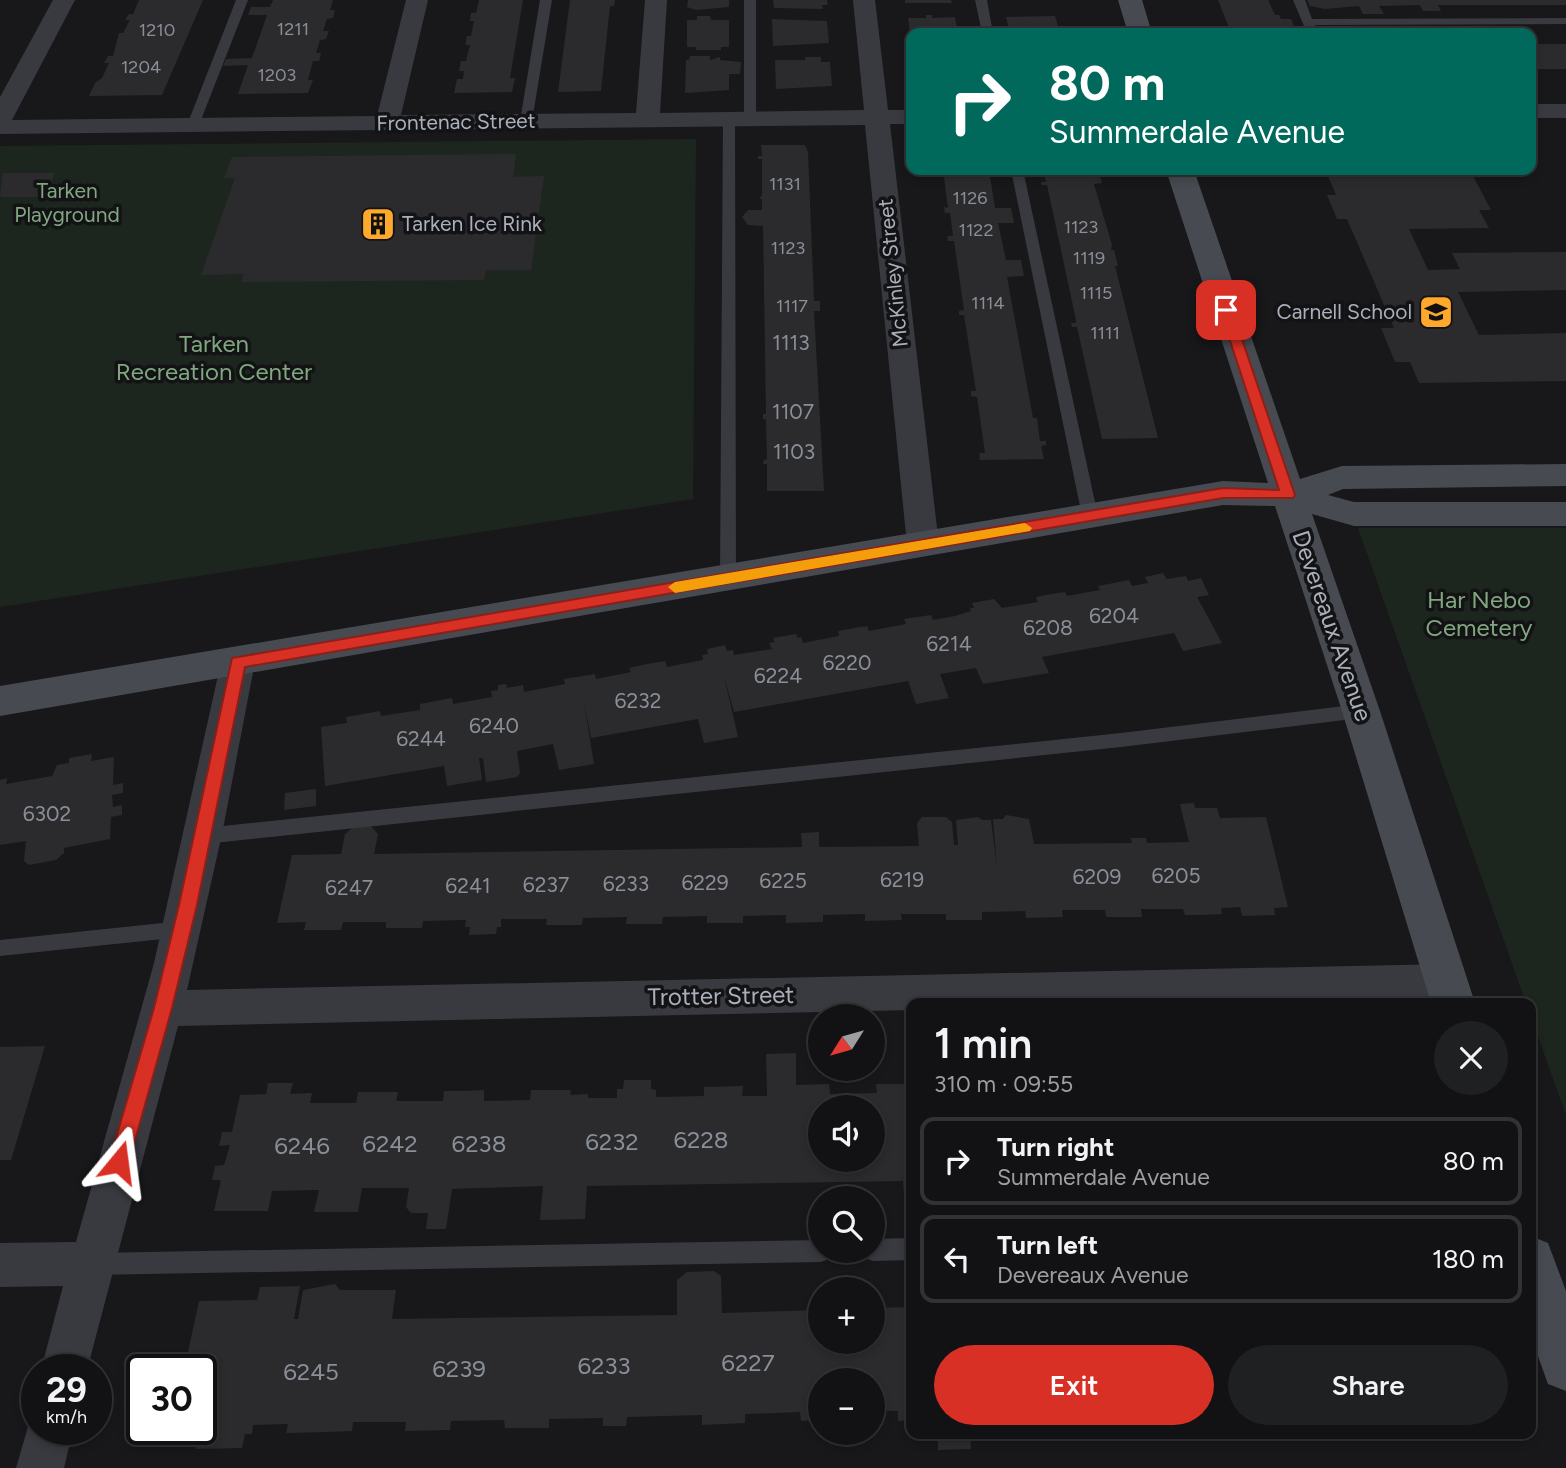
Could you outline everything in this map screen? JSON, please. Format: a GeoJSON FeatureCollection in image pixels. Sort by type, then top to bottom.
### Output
{"type":"FeatureCollection","features":[{"type":"Feature","properties":{"kind":"street"},"geometry":{"type":"LineString","coordinates":[[0,119],[64,0]]}},
{"type":"Feature","properties":{"kind":"street"},"geometry":{"type":"LineString","coordinates":[[387,123],[417,0]]}},
{"type":"Feature","properties":{"kind":"street"},"geometry":{"type":"LineString","coordinates":[[647,120],[656,0]]}},
{"type":"Feature","properties":{"kind":"street","name":"McKinley Street"},"geometry":{"type":"LineString","coordinates":[[864,0],[923,545]]}},
{"type":"Feature","properties":{"kind":"street"},"geometry":{"type":"LineString","coordinates":[[1130,0],[1138,28]]}},
{"type":"Feature","properties":{"kind":"street"},"geometry":{"type":"LineString","coordinates":[[1536,111],[1566,111]]}},
{"type":"Feature","properties":{"kind":"street","name":"Frontenac Street"},"geometry":{"type":"LineString","coordinates":[[0,127],[906,117]]}},
{"type":"Feature","properties":{"kind":"street","name":"Devereaux Avenue"},"geometry":{"type":"LineString","coordinates":[[1182,175],[1361,711],[1450,992]]}},
{"type":"Feature","properties":{"kind":"street"},"geometry":{"type":"LineString","coordinates":[[1288,495],[1342,478],[1566,475]]}},
{"type":"Feature","properties":{"kind":"street"},"geometry":{"type":"LineString","coordinates":[[0,701],[1223,493],[1288,495],[1354,514],[1566,514]]}},
{"type":"Feature","properties":{"kind":"street"},"geometry":{"type":"LineString","coordinates":[[68,1354],[90,1264],[163,1008],[204,836],[238,662]]}},
{"type":"Feature","properties":{"kind":"street","name":"Trotter Street"},"geometry":{"type":"LineString","coordinates":[[967,998],[1450,992]]}},
{"type":"Feature","properties":{"kind":"street","name":"Trotter Street"},"geometry":{"type":"LineString","coordinates":[[163,1008],[906,999]]}},
{"type":"Feature","properties":{"kind":"street"},"geometry":{"type":"LineString","coordinates":[[0,1265],[90,1264]]}},
{"type":"Feature","properties":{"kind":"street"},"geometry":{"type":"LineString","coordinates":[[1536,1275],[1566,1366]]}},
{"type":"Feature","properties":{"kind":"street"},"geometry":{"type":"LineString","coordinates":[[40,1468],[45,1445]]}},
{"type":"Feature","properties":{"kind":"lane"},"geometry":{"type":"LineString","coordinates":[[193,125],[242,0]]}},
{"type":"Feature","properties":{"kind":"lane"},"geometry":{"type":"LineString","coordinates":[[526,121],[546,0]]}},
{"type":"Feature","properties":{"kind":"lane"},"geometry":{"type":"LineString","coordinates":[[728,579],[740,119],[750,0]]}},
{"type":"Feature","properties":{"kind":"lane"},"geometry":{"type":"LineString","coordinates":[[981,0],[987,28]]}},
{"type":"Feature","properties":{"kind":"lane"},"geometry":{"type":"LineString","coordinates":[[1299,0],[1310,28],[1566,21]]}},
{"type":"Feature","properties":{"kind":"lane"},"geometry":{"type":"LineString","coordinates":[[1018,175],[1090,516]]}},
{"type":"Feature","properties":{"kind":"lane"},"geometry":{"type":"LineString","coordinates":[[204,836],[1093,743],[1361,711]]}},
{"type":"Feature","properties":{"kind":"lane"},"geometry":{"type":"LineString","coordinates":[[0,948],[182,929]]}},
{"type":"Feature","properties":{"kind":"lane"},"geometry":{"type":"LineString","coordinates":[[885,1250],[906,1249]]}},
{"type":"Feature","properties":{"kind":"lane"},"geometry":{"type":"LineString","coordinates":[[90,1264],[808,1251]]}},
{"type":"Feature","properties":{"kind":"green space","name":"Tarken Recreation Center"},"geometry":{"type":"Polygon","coordinates":[[[696,139],[693,499],[0,607],[0,146],[696,139]]]}},
{"type":"Feature","properties":{"kind":"green space","name":"Har Nebo Cemetery"},"geometry":{"type":"Polygon","coordinates":[[[1358,528],[1566,528],[1566,1115],[1536,1031],[1536,998],[1524,998],[1358,528]]]}},
{"type":"Feature","properties":{"kind":"building"},"geometry":{"type":"Polygon","coordinates":[[[139,0],[203,0],[162,95],[89,96],[95,83],[102,78],[109,63],[104,63],[108,56],[113,56],[119,33],[123,33],[130,20],[125,20],[129,14],[133,14],[139,0]]]}},
{"type":"Feature","properties":{"kind":"building"},"geometry":{"type":"Polygon","coordinates":[[[273,0],[333,0],[330,10],[335,10],[333,18],[327,19],[323,31],[329,31],[326,39],[320,40],[316,53],[321,53],[319,61],[313,61],[308,80],[313,80],[308,93],[238,94],[248,65],[223,66],[226,59],[252,58],[267,15],[248,15],[251,7],[270,7],[273,0]]]}},
{"type":"Feature","properties":{"kind":"building"},"geometry":{"type":"Polygon","coordinates":[[[479,0],[523,0],[510,78],[515,78],[512,92],[454,93],[457,79],[463,79],[464,71],[459,71],[461,61],[466,61],[470,45],[465,45],[467,36],[471,36],[474,21],[470,21],[471,13],[476,13],[479,0]]]}},
{"type":"Feature","properties":{"kind":"building"},"geometry":{"type":"Polygon","coordinates":[[[570,0],[615,0],[614,6],[610,6],[601,91],[558,92],[570,0]]]}},
{"type":"Feature","properties":{"kind":"building"},"geometry":{"type":"Polygon","coordinates":[[[688,0],[729,0],[729,7],[696,10],[687,7],[688,0]]]}},
{"type":"Feature","properties":{"kind":"building"},"geometry":{"type":"Polygon","coordinates":[[[773,0],[827,0],[828,5],[822,5],[823,9],[774,8],[773,0]]]}},
{"type":"Feature","properties":{"kind":"building"},"geometry":{"type":"Polygon","coordinates":[[[905,0],[951,0],[952,3],[905,3],[905,0]]]}},
{"type":"Feature","properties":{"kind":"building"},"geometry":{"type":"Polygon","coordinates":[[[1218,0],[1268,0],[1275,15],[1279,15],[1281,19],[1291,19],[1295,28],[1229,28],[1218,0]]]}},
{"type":"Feature","properties":{"kind":"building"},"geometry":{"type":"Polygon","coordinates":[[[1307,0],[1566,0],[1566,5],[1438,5],[1441,11],[1423,11],[1420,5],[1379,6],[1384,14],[1363,14],[1359,6],[1325,9],[1310,6],[1307,0]]]}},
{"type":"Feature","properties":{"kind":"building"},"geometry":{"type":"Polygon","coordinates":[[[926,15],[932,15],[932,18],[955,17],[957,28],[909,28],[908,18],[926,18],[926,15]]]}},
{"type":"Feature","properties":{"kind":"building"},"geometry":{"type":"Polygon","coordinates":[[[697,16],[710,16],[711,20],[729,20],[729,47],[721,47],[721,50],[696,50],[696,47],[687,47],[687,20],[697,20],[697,16]]]}},
{"type":"Feature","properties":{"kind":"building"},"geometry":{"type":"Polygon","coordinates":[[[1055,16],[1059,28],[1009,28],[1006,17],[1055,16]]]}},
{"type":"Feature","properties":{"kind":"building"},"geometry":{"type":"Polygon","coordinates":[[[772,19],[827,21],[829,43],[773,46],[772,19]]]}},
{"type":"Feature","properties":{"kind":"building"},"geometry":{"type":"Polygon","coordinates":[[[1536,44],[1566,44],[1566,69],[1536,69],[1536,44]]]}},
{"type":"Feature","properties":{"kind":"building"},"geometry":{"type":"Polygon","coordinates":[[[690,56],[710,56],[710,60],[720,57],[720,60],[741,62],[740,74],[729,74],[729,90],[685,93],[686,60],[689,60],[690,56]]]}},
{"type":"Feature","properties":{"kind":"building"},"geometry":{"type":"Polygon","coordinates":[[[805,57],[821,57],[821,62],[830,62],[832,86],[776,89],[775,60],[805,60],[805,57]]]}},
{"type":"Feature","properties":{"kind":"building"},"geometry":{"type":"Polygon","coordinates":[[[761,145],[805,145],[808,152],[814,301],[820,301],[820,311],[814,311],[824,491],[767,491],[767,464],[763,464],[767,459],[766,419],[763,419],[763,414],[766,414],[763,226],[748,225],[742,217],[748,210],[762,210],[762,199],[759,199],[762,195],[762,159],[758,159],[758,156],[762,156],[761,145]]]}},
{"type":"Feature","properties":{"kind":"building","name":"Tarken Ice Rink"},"geometry":{"type":"Polygon","coordinates":[[[516,154],[513,177],[544,176],[531,270],[486,270],[484,280],[241,282],[244,274],[201,275],[235,178],[224,178],[232,157],[516,154]]]}},
{"type":"Feature","properties":{"kind":"building"},"geometry":{"type":"Polygon","coordinates":[[[3,173],[55,173],[44,197],[0,197],[3,173]]]}},
{"type":"Feature","properties":{"kind":"building"},"geometry":{"type":"Polygon","coordinates":[[[944,175],[990,175],[995,208],[1011,208],[1014,223],[998,223],[1006,260],[1021,260],[1024,276],[1007,277],[1033,418],[1037,418],[1040,441],[1046,441],[1046,445],[1041,446],[1044,459],[980,460],[979,453],[985,453],[977,397],[971,396],[971,391],[976,391],[964,315],[959,315],[959,311],[964,310],[954,241],[948,241],[947,236],[953,236],[950,213],[945,213],[944,207],[948,208],[944,175]]]}},
{"type":"Feature","properties":{"kind":"building"},"geometry":{"type":"Polygon","coordinates":[[[1044,175],[1100,176],[1102,183],[1094,184],[1112,245],[1111,250],[1114,250],[1118,266],[1115,266],[1158,438],[1102,439],[1077,327],[1072,327],[1071,323],[1076,323],[1076,320],[1047,185],[1042,185],[1041,182],[1046,182],[1044,175]]]}},
{"type":"Feature","properties":{"kind":"building"},"geometry":{"type":"Polygon","coordinates":[[[1473,175],[1491,210],[1479,210],[1489,228],[1409,229],[1428,270],[1460,269],[1452,253],[1566,252],[1566,290],[1458,292],[1479,335],[1566,333],[1566,381],[1419,383],[1410,362],[1395,362],[1381,328],[1394,328],[1347,219],[1337,219],[1327,195],[1336,195],[1328,176],[1473,175]]]}},
{"type":"Feature","properties":{"kind":"building"},"geometry":{"type":"Polygon","coordinates":[[[1163,573],[1167,579],[1186,576],[1188,581],[1201,578],[1209,595],[1197,597],[1222,643],[1183,651],[1174,633],[1042,657],[1049,673],[983,684],[976,668],[940,674],[949,698],[916,704],[908,681],[734,712],[724,676],[738,737],[704,743],[698,719],[591,738],[584,703],[594,764],[559,770],[553,744],[517,751],[520,773],[517,777],[486,782],[483,758],[479,758],[482,780],[447,786],[444,766],[325,786],[321,727],[347,723],[346,717],[380,711],[381,716],[420,710],[420,704],[452,698],[453,704],[492,697],[491,691],[498,690],[498,685],[506,684],[507,688],[523,685],[524,692],[565,684],[564,679],[595,674],[596,679],[631,672],[629,668],[647,664],[665,661],[667,667],[703,660],[702,655],[708,654],[707,649],[725,645],[727,651],[733,650],[734,655],[772,649],[769,643],[775,642],[773,638],[796,634],[798,638],[801,637],[803,643],[839,636],[838,631],[854,628],[867,626],[869,631],[906,624],[904,619],[931,615],[933,620],[955,616],[971,611],[970,608],[974,608],[972,603],[994,599],[1002,608],[1038,602],[1036,597],[1051,594],[1065,592],[1067,596],[1100,590],[1098,586],[1129,580],[1132,586],[1148,583],[1145,577],[1163,573]]]}},
{"type":"Feature","properties":{"kind":"building"},"geometry":{"type":"Polygon","coordinates":[[[92,754],[91,761],[114,757],[113,785],[123,783],[123,793],[112,795],[113,807],[122,805],[122,815],[111,817],[110,839],[64,848],[64,853],[56,860],[29,865],[24,861],[26,841],[0,845],[0,780],[7,778],[6,784],[52,776],[57,765],[69,763],[69,758],[92,754]]]}},
{"type":"Feature","properties":{"kind":"building"},"geometry":{"type":"Polygon","coordinates":[[[316,789],[316,806],[284,810],[285,793],[316,789]]]}},
{"type":"Feature","properties":{"kind":"building"},"geometry":{"type":"Polygon","coordinates":[[[1194,803],[1195,808],[1217,808],[1220,818],[1266,817],[1288,907],[1274,908],[1275,915],[1242,916],[1240,907],[1221,908],[1222,914],[1203,915],[1185,915],[1183,909],[1141,909],[1142,917],[1106,917],[1105,910],[1062,910],[1063,917],[1026,918],[1025,911],[982,912],[982,920],[946,920],[946,914],[901,914],[902,920],[865,921],[865,914],[823,915],[823,922],[786,923],[786,915],[743,916],[743,923],[707,923],[707,916],[663,917],[662,924],[626,924],[627,917],[583,918],[582,925],[546,925],[547,919],[501,919],[501,927],[497,927],[496,934],[469,935],[470,927],[465,927],[466,920],[423,921],[422,928],[386,928],[386,922],[343,922],[341,930],[304,930],[306,922],[277,923],[292,855],[341,854],[345,834],[356,825],[370,825],[378,834],[374,854],[802,847],[801,833],[819,832],[819,847],[919,846],[917,823],[922,817],[946,817],[952,822],[954,845],[958,845],[956,820],[978,817],[991,820],[997,867],[993,819],[1003,819],[1006,815],[1029,819],[1034,844],[1132,843],[1131,838],[1146,838],[1147,843],[1189,842],[1180,804],[1194,803]]]}},
{"type":"Feature","properties":{"kind":"building"},"geometry":{"type":"Polygon","coordinates":[[[45,1046],[11,1160],[0,1160],[0,1047],[45,1046]]]}},
{"type":"Feature","properties":{"kind":"building"},"geometry":{"type":"Polygon","coordinates":[[[796,1053],[796,1085],[829,1084],[830,1094],[877,1093],[876,1084],[906,1084],[906,1211],[903,1181],[587,1186],[585,1219],[540,1220],[543,1186],[452,1189],[446,1229],[426,1229],[428,1213],[411,1213],[406,1207],[409,1188],[362,1188],[358,1212],[314,1212],[319,1190],[272,1191],[268,1211],[214,1211],[221,1180],[212,1180],[215,1166],[224,1165],[230,1145],[219,1146],[222,1132],[232,1132],[240,1095],[266,1094],[268,1083],[293,1083],[290,1094],[312,1093],[310,1103],[356,1103],[358,1092],[398,1092],[396,1101],[443,1101],[444,1091],[484,1090],[484,1101],[530,1100],[531,1090],[571,1090],[570,1095],[588,1094],[588,1098],[617,1098],[617,1089],[623,1089],[624,1080],[651,1080],[651,1089],[656,1090],[656,1097],[704,1096],[704,1087],[743,1086],[742,1096],[767,1096],[766,1054],[796,1053]]]}},
{"type":"Feature","properties":{"kind":"building"},"geometry":{"type":"Polygon","coordinates":[[[714,1271],[721,1276],[722,1313],[808,1310],[808,1354],[885,1354],[885,1308],[906,1307],[906,1420],[898,1421],[898,1411],[885,1411],[885,1368],[808,1368],[808,1421],[801,1421],[800,1412],[745,1414],[745,1423],[702,1425],[702,1415],[627,1417],[626,1426],[603,1426],[603,1418],[549,1419],[549,1428],[505,1428],[504,1420],[451,1421],[450,1430],[405,1431],[406,1422],[353,1422],[352,1431],[286,1433],[288,1424],[253,1425],[252,1434],[245,1434],[242,1448],[196,1449],[197,1445],[217,1445],[217,1354],[187,1354],[199,1301],[257,1300],[260,1287],[300,1286],[294,1319],[298,1319],[303,1290],[335,1284],[340,1290],[396,1290],[392,1319],[677,1315],[677,1280],[687,1272],[714,1271]]]}},
{"type":"Feature","properties":{"kind":"building"},"geometry":{"type":"Polygon","coordinates":[[[938,1439],[970,1439],[971,1449],[938,1450],[938,1439]]]}},
{"type":"Feature","properties":{"kind":"slow traffic"},"geometry":{"type":"LineString","coordinates":[[675,587],[1025,528]]}},
{"type":"Feature","properties":{"kind":"place","name":"Tarken Ice Rink"},"geometry":{"type":"Point","coordinates":[378,224]}},
{"type":"Feature","properties":{"kind":"place","name":"Carnell School"},"geometry":{"type":"Point","coordinates":[1436,312]}},
{"type":"Feature","properties":{"kind":"route"},"geometry":{"type":"LineString","coordinates":[[119,1162],[163,1008],[188,905],[238,662],[1223,493],[1288,495],[1226,310]]}},
{"type":"Feature","properties":{"kind":"park label","name":"Tarken Playground"},"geometry":{"type":"Point","coordinates":[67,203]}}]}
